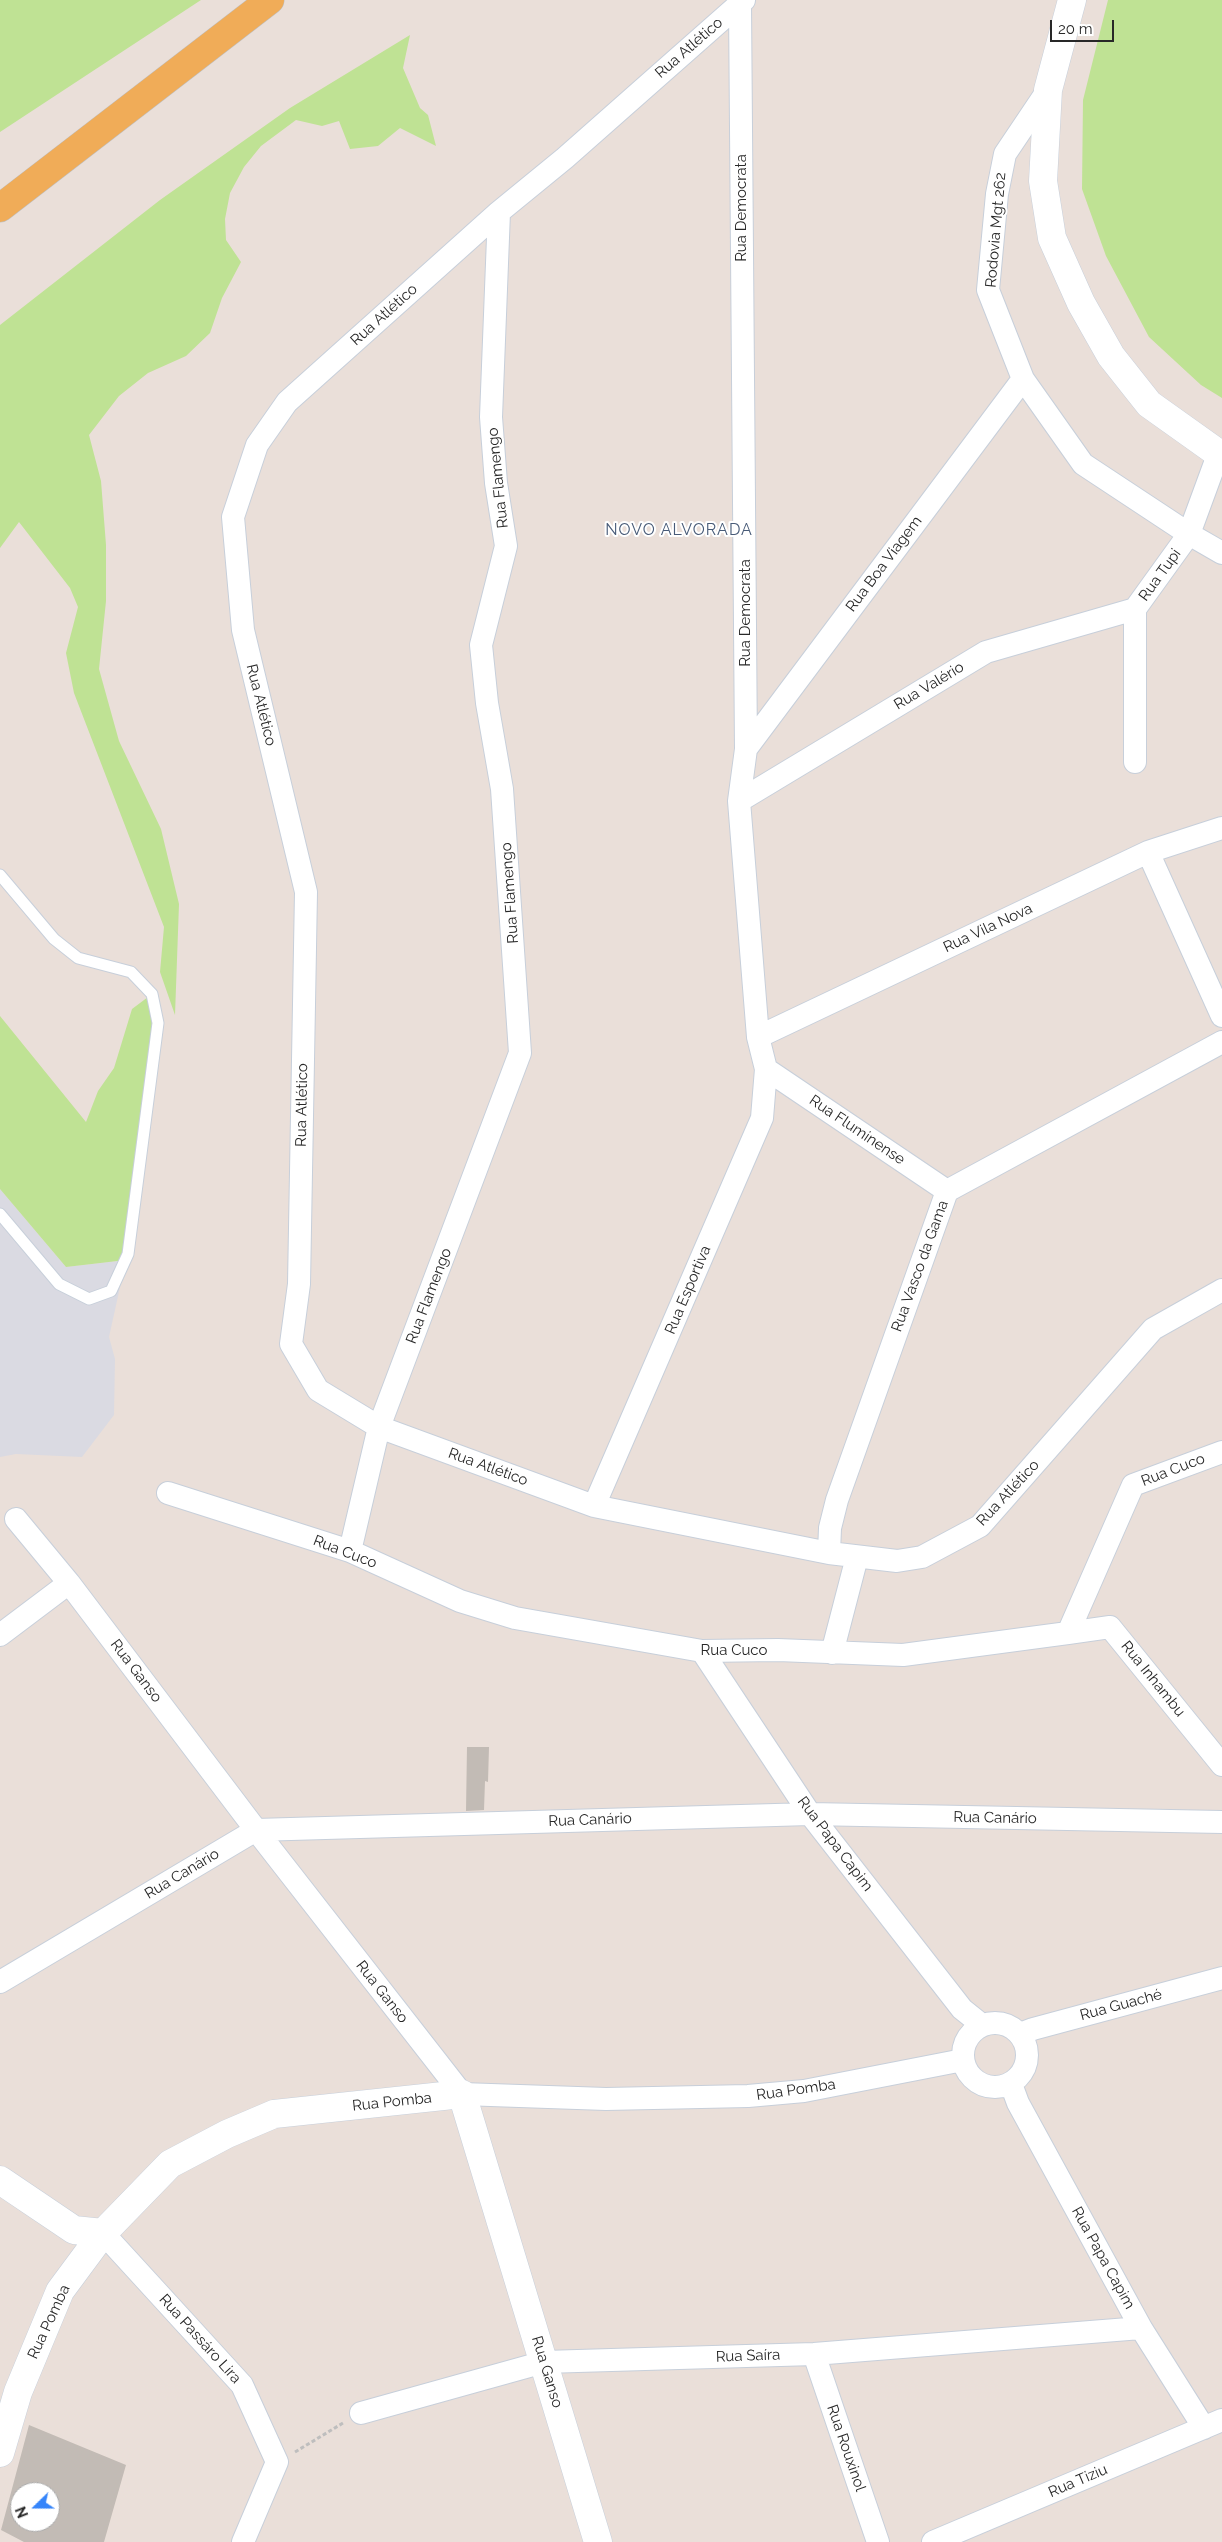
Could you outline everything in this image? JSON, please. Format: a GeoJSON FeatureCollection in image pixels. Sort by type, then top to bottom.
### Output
{"type":"FeatureCollection","features":[{"type":"Feature","properties":{"kind":"main road"},"geometry":{"type":"LineString","coordinates":[[0,208],[270,0]]}},
{"type":"Feature","properties":{"kind":"street"},"geometry":{"type":"LineString","coordinates":[[1072,0],[1048,90],[1043,181],[1052,238],[1081,303],[1111,356],[1149,404],[1220,455]]}},
{"type":"Feature","properties":{"kind":"street","name":"Rua Atlético"},"geometry":{"type":"LineString","coordinates":[[742,2],[565,158],[499,212],[287,402],[257,446],[233,517],[242,630],[306,892],[299,1284],[292,1344],[318,1390],[379,1427],[594,1506],[829,1553],[897,1561],[922,1557],[980,1526],[1153,1329],[1222,1290]]}},
{"type":"Feature","properties":{"kind":"street","name":"Rua Democrata"},"geometry":{"type":"LineString","coordinates":[[742,2],[746,749],[739,801],[758,1037],[766,1069]]}},
{"type":"Feature","properties":{"kind":"street","name":"Rodovia Mgt 262"},"geometry":{"type":"LineString","coordinates":[[1048,90],[1005,154],[997,194],[988,290],[1023,379],[1083,464],[1189,534],[1222,553]]}},
{"type":"Feature","properties":{"kind":"street","name":"Rua Flamengo"},"geometry":{"type":"LineString","coordinates":[[350,1551],[379,1427],[520,1053],[502,790],[487,703],[481,644],[506,546],[496,483],[491,417],[499,212]]}},
{"type":"Feature","properties":{"kind":"street","name":"Rua Boa Viagem"},"geometry":{"type":"LineString","coordinates":[[746,749],[1023,379]]}},
{"type":"Feature","properties":{"kind":"street","name":"Rua Tupi"},"geometry":{"type":"LineString","coordinates":[[1135,762],[1135,609],[1189,534],[1220,455]]}},
{"type":"Feature","properties":{"kind":"street","name":"Rua Valério"},"geometry":{"type":"LineString","coordinates":[[739,801],[986,652],[1135,609]]}},
{"type":"Feature","properties":{"kind":"street","name":"Rua Vila Nova"},"geometry":{"type":"LineString","coordinates":[[758,1037],[1148,852],[1222,828]]}},
{"type":"Feature","properties":{"kind":"street"},"geometry":{"type":"LineString","coordinates":[[1148,852],[1222,1016]]}},
{"type":"Feature","properties":{"kind":"street","name":"Rua Vasco da Gama"},"geometry":{"type":"LineString","coordinates":[[829,1553],[830,1528],[837,1500],[947,1190],[1222,1042]]}},
{"type":"Feature","properties":{"kind":"street","name":"Rua Fluminense"},"geometry":{"type":"LineString","coordinates":[[766,1069],[947,1190]]}},
{"type":"Feature","properties":{"kind":"street","name":"Rua Esportiva"},"geometry":{"type":"LineString","coordinates":[[594,1506],[762,1118],[766,1069]]}},
{"type":"Feature","properties":{"kind":"street","name":"Rua Cuco"},"geometry":{"type":"LineString","coordinates":[[168,1493],[350,1551],[460,1601],[515,1618],[702,1651],[778,1650],[903,1655],[1068,1633],[1133,1485],[1222,1452]]}},
{"type":"Feature","properties":{"kind":"street","name":"Rua Ganso"},"geometry":{"type":"LineString","coordinates":[[16,1519],[69,1583],[256,1830],[462,2094],[598,2542]]}},
{"type":"Feature","properties":{"kind":"street"},"geometry":{"type":"LineString","coordinates":[[832,1653],[857,1557]]}},
{"type":"Feature","properties":{"kind":"street"},"geometry":{"type":"LineString","coordinates":[[0,1635],[69,1583]]}},
{"type":"Feature","properties":{"kind":"street","name":"Rua Inhambu"},"geometry":{"type":"LineString","coordinates":[[1068,1633],[1110,1626],[1222,1765]]}},
{"type":"Feature","properties":{"kind":"street","name":"Rua Papa Capim"},"geometry":{"type":"LineString","coordinates":[[702,1651],[810,1814],[962,2009],[982,2025]]}},
{"type":"Feature","properties":{"kind":"street","name":"Rua Canário"},"geometry":{"type":"LineString","coordinates":[[0,1982],[256,1830],[810,1814],[1222,1822]]}},
{"type":"Feature","properties":{"kind":"street","name":"Rua Guaché"},"geometry":{"type":"LineString","coordinates":[[1020,2034],[1222,1978]]}},
{"type":"Feature","properties":{"kind":"street"},"geometry":{"type":"LineString","coordinates":[[1003,2023],[1020,2034],[1028,2051],[1027,2061],[1024,2070],[1011,2084],[1002,2087],[981,2084],[966,2070],[963,2060],[966,2039],[982,2025],[1003,2023]]}},
{"type":"Feature","properties":{"kind":"street","name":"Rua Pomba"},"geometry":{"type":"LineString","coordinates":[[0,2453],[18,2392],[60,2291],[103,2232],[170,2164],[227,2134],[274,2114],[462,2094],[606,2098],[748,2096],[804,2091],[963,2060]]}},
{"type":"Feature","properties":{"kind":"street","name":"Rua Papa Capim"},"geometry":{"type":"LineString","coordinates":[[1011,2084],[1018,2103],[1141,2328],[1213,2424]]}},
{"type":"Feature","properties":{"kind":"street"},"geometry":{"type":"LineString","coordinates":[[0,2180],[74,2230],[103,2232]]}},
{"type":"Feature","properties":{"kind":"street","name":"Rua Passáro Lira"},"geometry":{"type":"LineString","coordinates":[[103,2232],[242,2385],[277,2462]]}},
{"type":"Feature","properties":{"kind":"street","name":"Rua Saíra"},"geometry":{"type":"LineString","coordinates":[[361,2413],[544,2362],[814,2354],[1141,2328]]}},
{"type":"Feature","properties":{"kind":"street","name":"Rua Rouxinol"},"geometry":{"type":"LineString","coordinates":[[814,2354],[878,2542]]}},
{"type":"Feature","properties":{"kind":"street","name":"Rua Tiziu"},"geometry":{"type":"LineString","coordinates":[[933,2542],[1213,2424]]}},
{"type":"Feature","properties":{"kind":"street"},"geometry":{"type":"LineString","coordinates":[[243,2542],[277,2462]]}},
{"type":"Feature","properties":{"kind":"lane"},"geometry":{"type":"LineString","coordinates":[[0,875],[54,940],[78,958],[131,972],[152,994],[158,1023],[128,1254],[111,1291],[89,1299],[59,1284],[0,1214]]}},
{"type":"Feature","properties":{"kind":"path"},"geometry":{"type":"LineString","coordinates":[[277,2462],[361,2413]]}},
{"type":"Feature","properties":{"kind":"shaded area"},"geometry":{"type":"Polygon","coordinates":[[[0,1189],[66,1267],[126,1260],[109,1337],[115,1359],[114,1415],[82,1457],[16,1454],[0,1457],[0,1189]]]}},
{"type":"Feature","properties":{"kind":"green space"},"geometry":{"type":"Polygon","coordinates":[[[0,0],[201,0],[0,132],[0,0]]]}},
{"type":"Feature","properties":{"kind":"green space"},"geometry":{"type":"Polygon","coordinates":[[[1108,0],[1222,0],[1222,398],[1201,385],[1149,337],[1106,256],[1082,189],[1083,100],[1108,0]]]}},
{"type":"Feature","properties":{"kind":"green space"},"geometry":{"type":"Polygon","coordinates":[[[410,35],[403,68],[420,108],[428,115],[436,146],[400,128],[378,146],[350,149],[339,121],[322,126],[296,120],[261,146],[244,167],[230,193],[225,219],[226,240],[241,262],[222,298],[210,333],[186,356],[148,373],[119,396],[89,435],[101,481],[106,545],[106,601],[99,669],[119,741],[161,829],[179,904],[175,1015],[160,972],[164,927],[74,693],[66,653],[78,607],[70,588],[19,522],[0,548],[0,325],[160,200],[290,108],[410,35]]]}},
{"type":"Feature","properties":{"kind":"green space"},"geometry":{"type":"Polygon","coordinates":[[[152,994],[158,1023],[126,1260],[66,1267],[0,1189],[0,1016],[86,1122],[98,1091],[114,1068],[132,1009],[152,994]]]}},
{"type":"Feature","properties":{"kind":"building"},"geometry":{"type":"Polygon","coordinates":[[[467,1747],[489,1747],[488,1782],[485,1781],[484,1810],[466,1811],[467,1747]]]}},
{"type":"Feature","properties":{"kind":"building"},"geometry":{"type":"Polygon","coordinates":[[[29,2425],[126,2465],[104,2542],[24,2542],[1,2530],[10,2496],[10,2532],[60,2532],[60,2482],[14,2482],[29,2425]]]}},
{"type":"Feature","properties":{"kind":"district","name":"NOVO ALVORADA"},"geometry":{"type":"Point","coordinates":[679,530]}}]}
